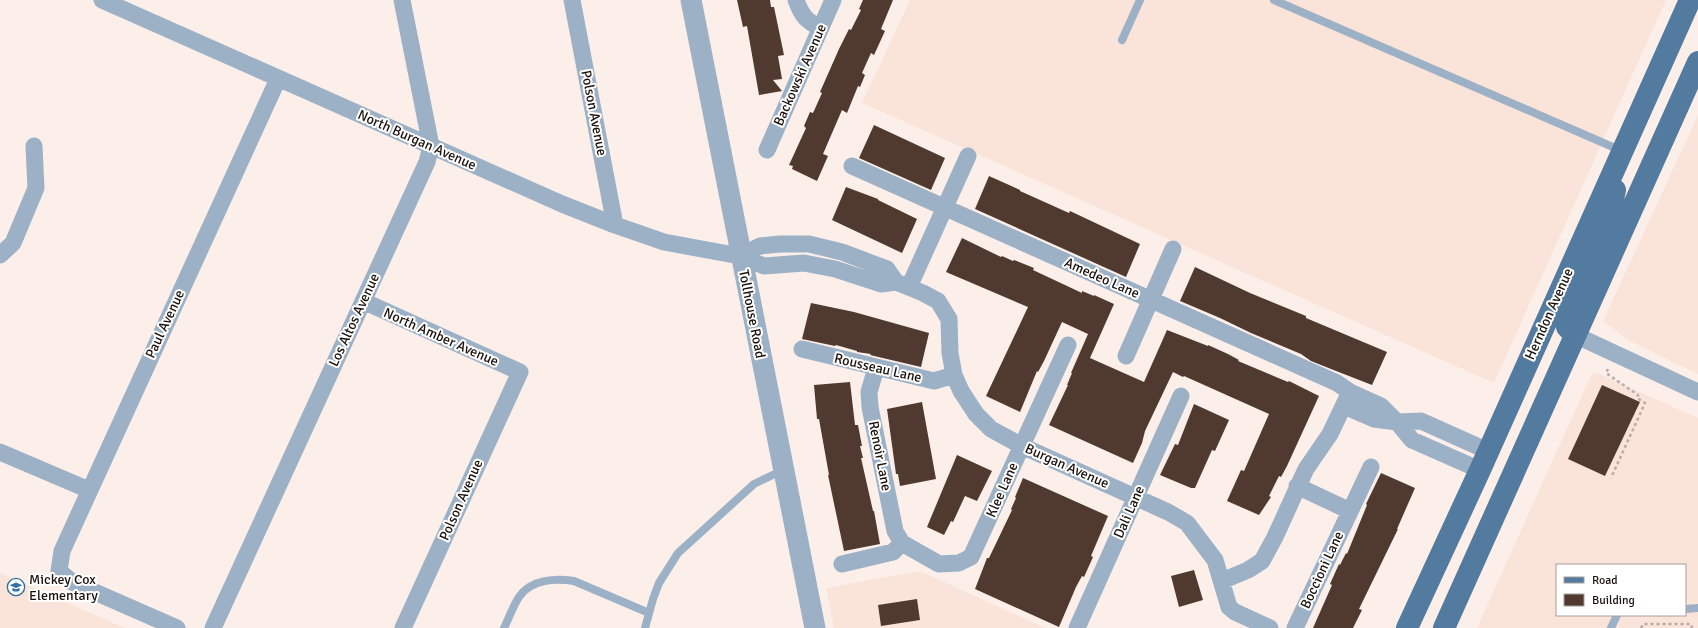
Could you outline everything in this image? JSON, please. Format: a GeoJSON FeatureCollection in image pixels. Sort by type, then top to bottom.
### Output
{"type":"FeatureCollection","features":[{"type":"Feature","properties":{"kind":"main road","name":"Herndon Avenue"},"geometry":{"type":"LineString","coordinates":[[1407,628],[1623,152],[1690,0]]}},
{"type":"Feature","properties":{"kind":"main road"},"geometry":{"type":"LineString","coordinates":[[1444,628],[1698,62]]}},
{"type":"Feature","properties":{"kind":"main road"},"geometry":{"type":"LineString","coordinates":[[1575,335],[1568,327],[1568,313],[1608,223],[1623,152]]}},
{"type":"Feature","properties":{"kind":"main road"},"geometry":{"type":"LineString","coordinates":[[1434,628],[1445,591],[1495,481],[1497,470],[1494,459],[1484,460]]}},
{"type":"Feature","properties":{"kind":"street","name":"North Burgan Avenue"},"geometry":{"type":"LineString","coordinates":[[102,0],[278,79],[615,226],[664,242],[740,256]]}},
{"type":"Feature","properties":{"kind":"street","name":"Los Altos Avenue"},"geometry":{"type":"LineString","coordinates":[[213,628],[427,162],[431,146],[402,0]]}},
{"type":"Feature","properties":{"kind":"street","name":"Polson Avenue"},"geometry":{"type":"LineString","coordinates":[[572,0],[615,226]]}},
{"type":"Feature","properties":{"kind":"street","name":"Tollhouse Road"},"geometry":{"type":"LineString","coordinates":[[691,0],[814,628]]}},
{"type":"Feature","properties":{"kind":"street"},"geometry":{"type":"LineString","coordinates":[[796,0],[800,11],[808,22],[820,28]]}},
{"type":"Feature","properties":{"kind":"street","name":"Backowski Avenue"},"geometry":{"type":"LineString","coordinates":[[767,150],[833,0]]}},
{"type":"Feature","properties":{"kind":"street","name":"Paul Avenue"},"geometry":{"type":"LineString","coordinates":[[177,628],[72,582],[59,571],[62,551],[278,79]]}},
{"type":"Feature","properties":{"kind":"street"},"geometry":{"type":"LineString","coordinates":[[0,255],[13,243],[36,188],[34,146]]}},
{"type":"Feature","properties":{"kind":"street"},"geometry":{"type":"LineString","coordinates":[[902,284],[944,208],[968,156]]}},
{"type":"Feature","properties":{"kind":"street","name":"Amedeo Lane"},"geometry":{"type":"LineString","coordinates":[[852,166],[1336,383],[1347,399],[1381,406],[1397,422],[1421,421],[1484,460]]}},
{"type":"Feature","properties":{"kind":"street","name":"Burgan Avenue"},"geometry":{"type":"LineString","coordinates":[[740,256],[760,246],[780,244],[802,244],[828,248],[887,269],[902,284],[938,301],[948,318],[950,353],[954,375],[961,391],[976,414],[991,429],[1022,446],[1136,497],[1187,523],[1215,560],[1229,607],[1235,612],[1270,628]]}},
{"type":"Feature","properties":{"kind":"street"},"geometry":{"type":"LineString","coordinates":[[1126,356],[1173,249]]}},
{"type":"Feature","properties":{"kind":"street","name":"Burgan Avenue"},"geometry":{"type":"LineString","coordinates":[[740,256],[764,266],[804,263],[846,272],[881,284],[902,284]]}},
{"type":"Feature","properties":{"kind":"street"},"geometry":{"type":"LineString","coordinates":[[846,272],[852,256]]}},
{"type":"Feature","properties":{"kind":"street","name":"North Amber Avenue"},"geometry":{"type":"LineString","coordinates":[[363,301],[520,372]]}},
{"type":"Feature","properties":{"kind":"street"},"geometry":{"type":"LineString","coordinates":[[1575,335],[1698,392]]}},
{"type":"Feature","properties":{"kind":"street","name":"Klee Lane"},"geometry":{"type":"LineString","coordinates":[[902,543],[938,564],[959,563],[971,557],[1068,345]]}},
{"type":"Feature","properties":{"kind":"street","name":"Rousseau Lane"},"geometry":{"type":"LineString","coordinates":[[802,349],[934,381],[954,375]]}},
{"type":"Feature","properties":{"kind":"street","name":"Renoir Lane"},"geometry":{"type":"LineString","coordinates":[[876,368],[869,392],[870,407],[895,531],[902,543]]}},
{"type":"Feature","properties":{"kind":"street","name":"Polson Avenue"},"geometry":{"type":"LineString","coordinates":[[403,628],[520,372]]}},
{"type":"Feature","properties":{"kind":"street","name":"Dali Lane"},"geometry":{"type":"LineString","coordinates":[[1077,628],[1181,396]]}},
{"type":"Feature","properties":{"kind":"street"},"geometry":{"type":"LineString","coordinates":[[1222,582],[1248,570],[1262,561],[1275,537],[1297,486],[1306,469],[1330,434],[1347,399]]}},
{"type":"Feature","properties":{"kind":"street"},"geometry":{"type":"LineString","coordinates":[[0,452],[89,490]]}},
{"type":"Feature","properties":{"kind":"street","name":"Boccioni Lane"},"geometry":{"type":"LineString","coordinates":[[1295,628],[1371,467]]}},
{"type":"Feature","properties":{"kind":"street"},"geometry":{"type":"LineString","coordinates":[[1297,486],[1350,511]]}},
{"type":"Feature","properties":{"kind":"street"},"geometry":{"type":"LineString","coordinates":[[842,564],[893,552],[902,543]]}},
{"type":"Feature","properties":{"kind":"lane"},"geometry":{"type":"LineString","coordinates":[[1122,40],[1140,0]]}},
{"type":"Feature","properties":{"kind":"lane"},"geometry":{"type":"LineString","coordinates":[[1274,0],[1623,152]]}},
{"type":"Feature","properties":{"kind":"lane"},"geometry":{"type":"LineString","coordinates":[[645,628],[659,582],[678,553],[754,484],[783,470]]}},
{"type":"Feature","properties":{"kind":"lane"},"geometry":{"type":"LineString","coordinates":[[504,628],[520,596],[534,584],[561,579],[574,581],[649,614]]}},
{"type":"Feature","properties":{"kind":"lane"},"geometry":{"type":"LineString","coordinates":[[1686,609],[1698,608]]}},
{"type":"Feature","properties":{"kind":"lane"},"geometry":{"type":"LineString","coordinates":[[1611,628],[1617,616]]}},
{"type":"Feature","properties":{"kind":"path"},"geometry":{"type":"LineString","coordinates":[[1608,369],[1606,373],[1638,395],[1637,398],[1645,403],[1611,478]]}},
{"type":"Feature","properties":{"kind":"path"},"geometry":{"type":"LineString","coordinates":[[1641,628],[1642,624],[1691,624],[1692,628]]}},
{"type":"Feature","properties":{"kind":"shaded area"},"geometry":{"type":"Polygon","coordinates":[[[910,0],[1666,0],[1494,383],[862,103],[910,0]]]}},
{"type":"Feature","properties":{"kind":"shaded area"},"geometry":{"type":"Polygon","coordinates":[[[1698,115],[1698,374],[1630,341],[1603,321],[1698,115]]]}},
{"type":"Feature","properties":{"kind":"shaded area"},"geometry":{"type":"Polygon","coordinates":[[[1595,372],[1698,418],[1698,628],[1477,628],[1592,373],[1595,372]]]}},
{"type":"Feature","properties":{"kind":"shaded area"},"geometry":{"type":"Polygon","coordinates":[[[920,571],[1045,628],[834,628],[826,588],[920,571]]]}},
{"type":"Feature","properties":{"kind":"shaded area","name":"Mickey Cox Elementary"},"geometry":{"type":"Polygon","coordinates":[[[0,573],[63,601],[125,628],[0,628],[0,573]]]}},
{"type":"Feature","properties":{"kind":"building"},"geometry":{"type":"Polygon","coordinates":[[[737,0],[770,0],[771,7],[774,7],[784,55],[778,56],[782,79],[773,80],[782,91],[759,95],[747,26],[743,27],[737,0]]]}},
{"type":"Feature","properties":{"kind":"building"},"geometry":{"type":"Polygon","coordinates":[[[863,0],[893,0],[881,29],[885,31],[874,55],[871,53],[862,73],[865,75],[860,87],[858,86],[847,113],[842,110],[823,154],[828,156],[817,181],[792,169],[793,166],[789,165],[806,128],[804,126],[810,112],[813,113],[822,93],[820,92],[839,49],[861,10],[859,9],[863,0]]]}},
{"type":"Feature","properties":{"kind":"building"},"geometry":{"type":"Polygon","coordinates":[[[874,125],[945,158],[931,190],[859,158],[874,125]]]}},
{"type":"Feature","properties":{"kind":"building"},"geometry":{"type":"Polygon","coordinates":[[[989,176],[1069,213],[1070,211],[1140,244],[1126,277],[975,209],[989,176]]]}},
{"type":"Feature","properties":{"kind":"building"},"geometry":{"type":"Polygon","coordinates":[[[846,187],[878,199],[917,219],[902,253],[832,220],[846,187]]]}},
{"type":"Feature","properties":{"kind":"building"},"geometry":{"type":"Polygon","coordinates":[[[962,238],[1001,257],[1014,260],[1034,268],[1033,270],[1082,293],[1082,291],[1094,295],[1114,304],[1090,358],[1144,382],[1167,330],[1208,345],[1228,354],[1239,360],[1238,361],[1288,382],[1289,381],[1319,396],[1287,466],[1281,477],[1279,476],[1269,496],[1271,497],[1259,515],[1227,501],[1241,470],[1244,471],[1269,414],[1184,376],[1183,377],[1173,372],[1145,431],[1142,443],[1133,463],[1049,425],[1068,385],[1071,373],[1088,334],[1062,322],[1044,361],[1038,372],[1037,371],[1020,412],[986,396],[1028,307],[946,272],[962,238]]]}},
{"type":"Feature","properties":{"kind":"building"},"geometry":{"type":"Polygon","coordinates":[[[1195,267],[1250,293],[1306,316],[1306,318],[1387,352],[1372,385],[1311,361],[1301,354],[1180,301],[1195,267]]]}},
{"type":"Feature","properties":{"kind":"building"},"geometry":{"type":"Polygon","coordinates":[[[811,303],[854,312],[929,333],[921,367],[870,355],[871,354],[857,352],[836,345],[802,339],[811,303]]]}},
{"type":"Feature","properties":{"kind":"building"},"geometry":{"type":"Polygon","coordinates":[[[850,382],[855,425],[858,425],[862,446],[860,446],[863,458],[861,458],[874,511],[880,544],[844,551],[828,475],[819,419],[817,419],[814,385],[850,382]]]}},
{"type":"Feature","properties":{"kind":"building"},"geometry":{"type":"Polygon","coordinates":[[[1602,385],[1640,402],[1605,476],[1568,459],[1602,385]]]}},
{"type":"Feature","properties":{"kind":"building"},"geometry":{"type":"Polygon","coordinates":[[[922,402],[936,479],[900,486],[898,474],[896,474],[887,409],[922,402]]]}},
{"type":"Feature","properties":{"kind":"building"},"geometry":{"type":"Polygon","coordinates":[[[1194,404],[1229,420],[1215,451],[1212,450],[1195,488],[1191,488],[1160,475],[1175,444],[1178,445],[1194,404]]]}},
{"type":"Feature","properties":{"kind":"building"},"geometry":{"type":"Polygon","coordinates":[[[957,455],[992,471],[977,501],[965,496],[953,522],[951,521],[944,535],[927,527],[957,455]]]}},
{"type":"Feature","properties":{"kind":"building"},"geometry":{"type":"Polygon","coordinates":[[[1381,473],[1415,488],[1398,529],[1359,609],[1362,610],[1353,628],[1313,628],[1332,585],[1330,584],[1339,564],[1340,565],[1346,553],[1347,554],[1367,505],[1366,504],[1381,473]]]}},
{"type":"Feature","properties":{"kind":"building"},"geometry":{"type":"Polygon","coordinates":[[[1023,478],[1108,516],[1091,556],[1093,557],[1084,577],[1082,576],[1076,587],[1059,627],[975,589],[987,558],[989,558],[1012,510],[1015,497],[1023,478]]]}},
{"type":"Feature","properties":{"kind":"building"},"geometry":{"type":"Polygon","coordinates":[[[1194,570],[1203,600],[1179,607],[1171,576],[1194,570]]]}},
{"type":"Feature","properties":{"kind":"building"},"geometry":{"type":"Polygon","coordinates":[[[917,599],[920,620],[881,626],[878,605],[917,599]]]}},
{"type":"Feature","properties":{"kind":"place","name":"Mickey Cox Elementary"},"geometry":{"type":"Point","coordinates":[16,587]}}]}
